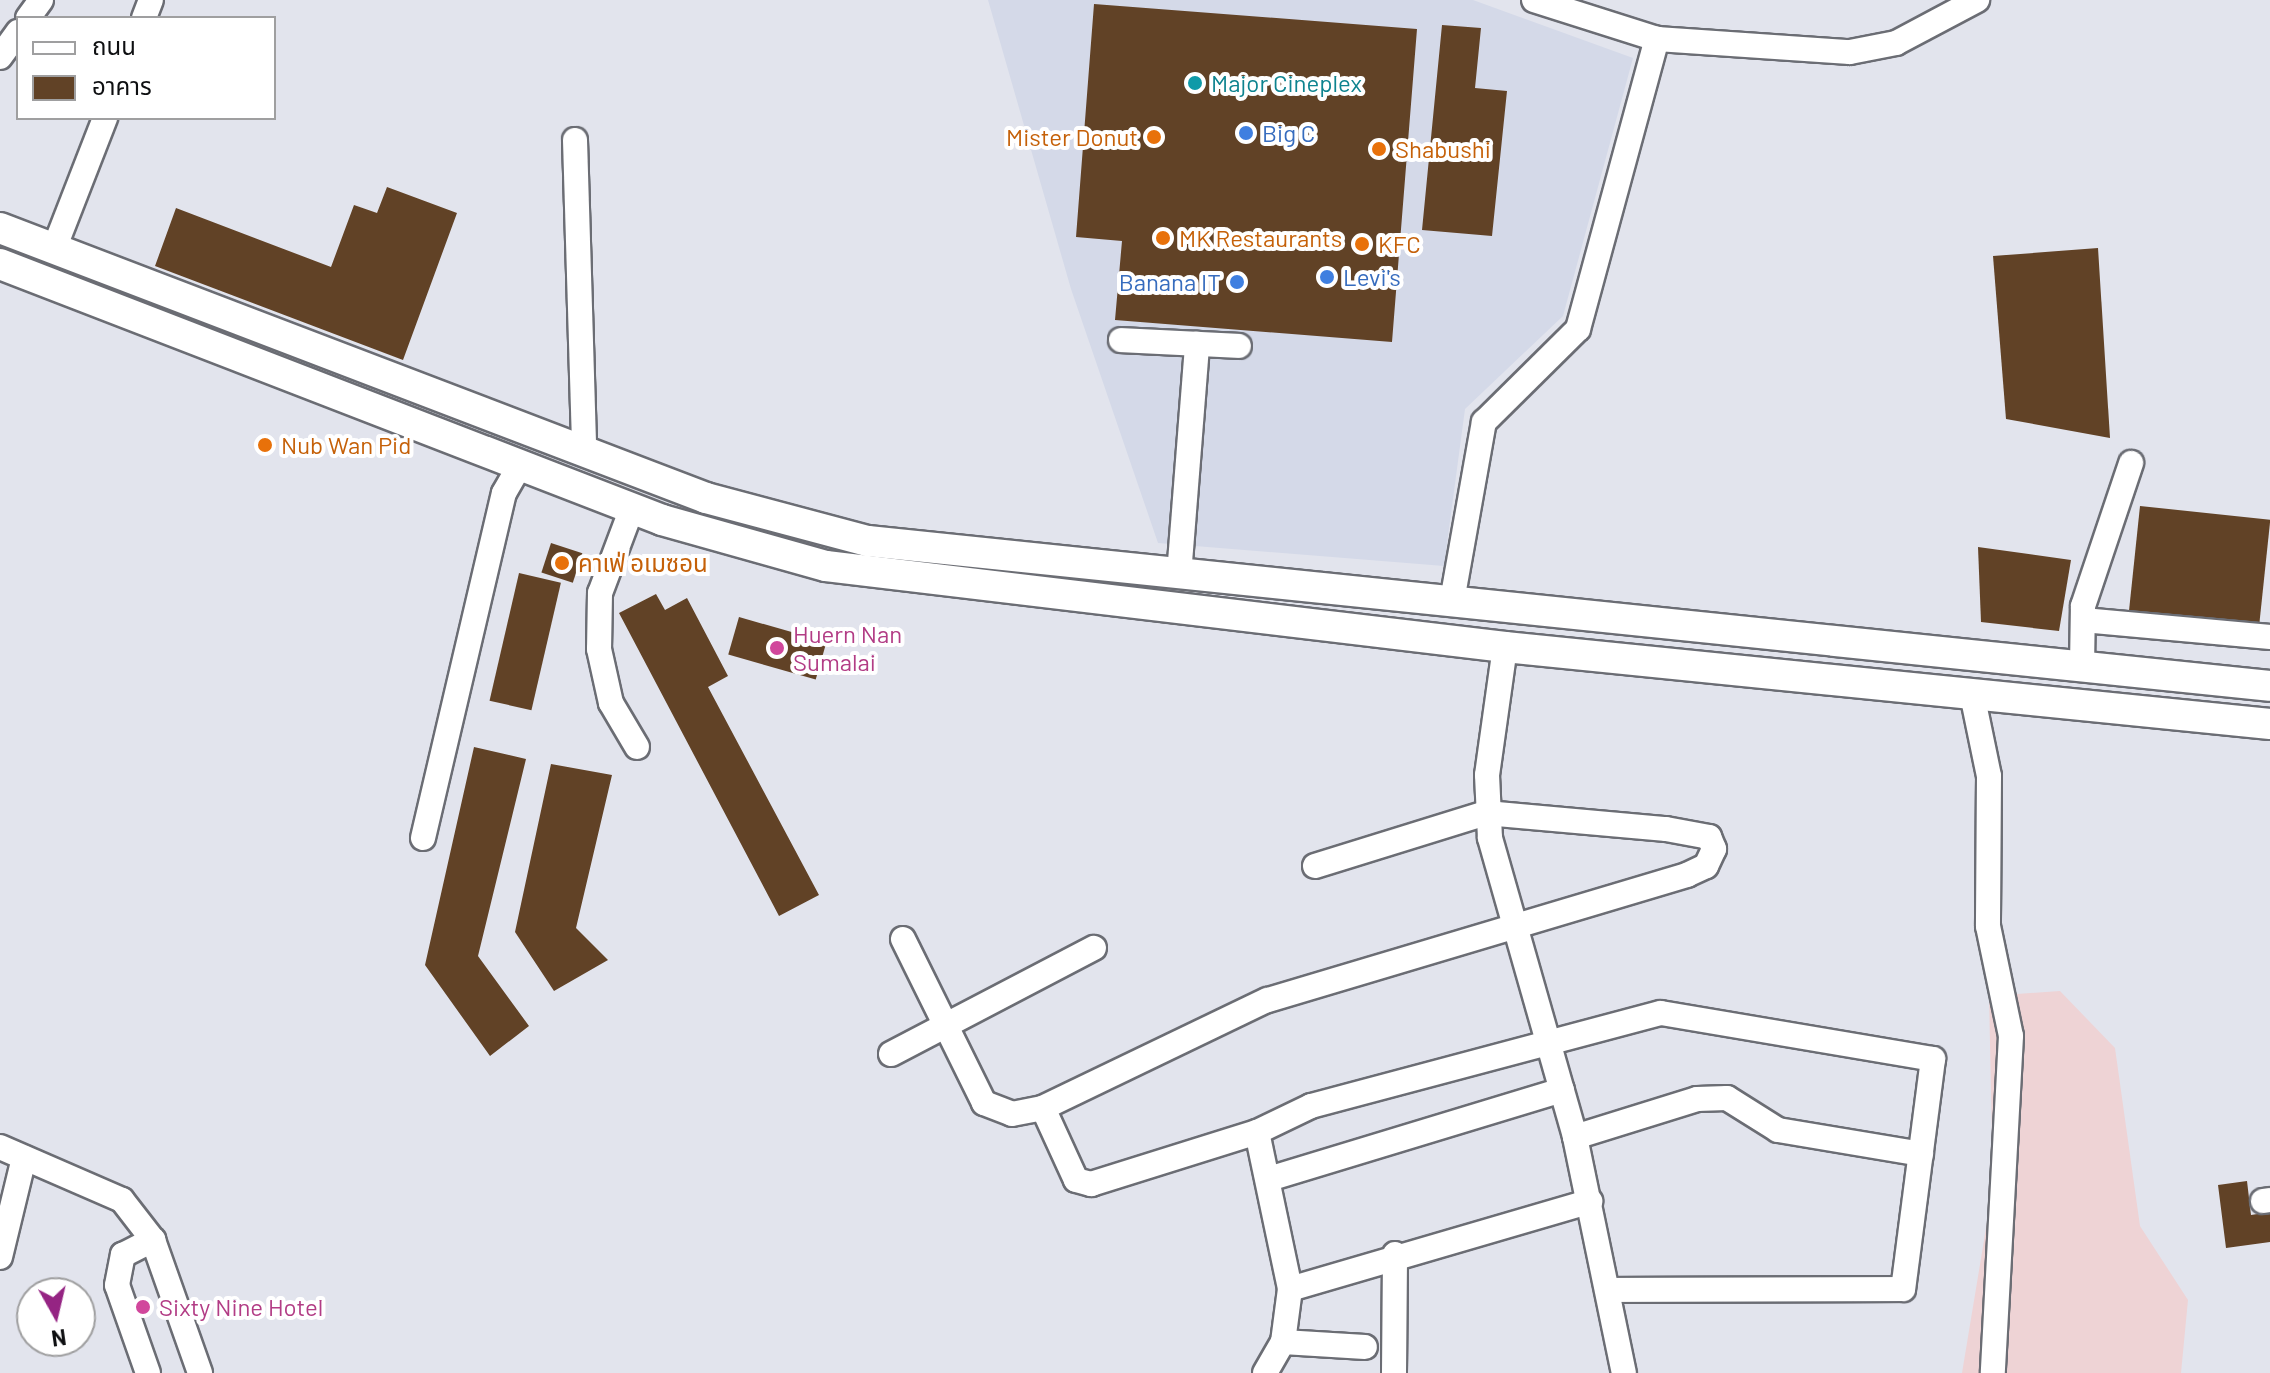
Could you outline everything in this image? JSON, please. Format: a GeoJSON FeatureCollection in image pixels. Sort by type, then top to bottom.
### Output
{"type":"FeatureCollection","features":[{"type":"Feature","properties":{"kind":"main road"},"geometry":{"type":"LineString","coordinates":[[0,228],[736,507],[868,541],[2270,686]]}},
{"type":"Feature","properties":{"kind":"main road"},"geometry":{"type":"LineString","coordinates":[[0,264],[632,508],[756,550],[863,572],[1505,647],[2270,724]]}},
{"type":"Feature","properties":{"kind":"street"},"geometry":{"type":"LineString","coordinates":[[1534,0],[1657,39],[1850,52],[1896,43],[1977,0]]}},
{"type":"Feature","properties":{"kind":"street"},"geometry":{"type":"LineString","coordinates":[[0,57],[16,35]]}},
{"type":"Feature","properties":{"kind":"street"},"geometry":{"type":"LineString","coordinates":[[1452,601],[1461,517],[1484,422],[1578,329],[1657,39]]}},
{"type":"Feature","properties":{"kind":"street"},"geometry":{"type":"LineString","coordinates":[[54,249],[104,120]]}},
{"type":"Feature","properties":{"kind":"street"},"geometry":{"type":"LineString","coordinates":[[575,140],[584,451]]}},
{"type":"Feature","properties":{"kind":"street"},"geometry":{"type":"LineString","coordinates":[[1121,340],[1239,346]]}},
{"type":"Feature","properties":{"kind":"street"},"geometry":{"type":"LineString","coordinates":[[1179,575],[1197,344]]}},
{"type":"Feature","properties":{"kind":"street"},"geometry":{"type":"LineString","coordinates":[[2082,667],[2083,620],[2131,463]]}},
{"type":"Feature","properties":{"kind":"street"},"geometry":{"type":"LineString","coordinates":[[423,838],[504,493],[520,465]]}},
{"type":"Feature","properties":{"kind":"street"},"geometry":{"type":"LineString","coordinates":[[632,508],[600,593],[599,649],[611,703],[637,747]]}},
{"type":"Feature","properties":{"kind":"street"},"geometry":{"type":"LineString","coordinates":[[2083,620],[2270,637]]}},
{"type":"Feature","properties":{"kind":"street"},"geometry":{"type":"LineString","coordinates":[[1505,647],[1486,813],[1510,930],[1575,1137],[1624,1373]]}},
{"type":"Feature","properties":{"kind":"street"},"geometry":{"type":"LineString","coordinates":[[1972,694],[1989,776],[1988,926],[2011,1036],[1993,1373]]}},
{"type":"Feature","properties":{"kind":"street"},"geometry":{"type":"LineString","coordinates":[[903,939],[984,1103],[1012,1114],[1043,1108],[1267,1000],[1510,930],[1697,870],[1711,859],[1713,841],[1666,829],[1486,813],[1315,866]]}},
{"type":"Feature","properties":{"kind":"street"},"geometry":{"type":"LineString","coordinates":[[891,1054],[1094,948]]}},
{"type":"Feature","properties":{"kind":"street"},"geometry":{"type":"LineString","coordinates":[[1043,1108],[1076,1180],[1091,1184],[1257,1132],[1311,1106],[1661,1013],[1933,1059],[1903,1289],[1608,1290]]}},
{"type":"Feature","properties":{"kind":"street"},"geometry":{"type":"LineString","coordinates":[[1272,1178],[1562,1090]]}},
{"type":"Feature","properties":{"kind":"street"},"geometry":{"type":"LineString","coordinates":[[1575,1137],[1697,1099],[1727,1098],[1778,1130],[1921,1154]]}},
{"type":"Feature","properties":{"kind":"street"},"geometry":{"type":"LineString","coordinates":[[1257,1132],[1272,1178],[1290,1289],[1283,1342],[1265,1373]]}},
{"type":"Feature","properties":{"kind":"street"},"geometry":{"type":"LineString","coordinates":[[0,1147],[122,1200],[153,1240],[200,1373]]}},
{"type":"Feature","properties":{"kind":"street"},"geometry":{"type":"LineString","coordinates":[[0,1257],[24,1158]]}},
{"type":"Feature","properties":{"kind":"street"},"geometry":{"type":"LineString","coordinates":[[1290,1289],[1395,1254],[1590,1201]]}},
{"type":"Feature","properties":{"kind":"street"},"geometry":{"type":"LineString","coordinates":[[148,1373],[117,1285],[123,1255],[153,1240]]}},
{"type":"Feature","properties":{"kind":"street"},"geometry":{"type":"LineString","coordinates":[[1394,1373],[1395,1254]]}},
{"type":"Feature","properties":{"kind":"street"},"geometry":{"type":"LineString","coordinates":[[1283,1342],[1365,1347]]}},
{"type":"Feature","properties":{"kind":"shaded area"},"geometry":{"type":"Polygon","coordinates":[[[988,0],[1473,0],[1633,58],[1563,316],[1465,409],[1444,566],[1158,543],[1071,289],[988,0]]]}},
{"type":"Feature","properties":{"kind":"shaded area"},"geometry":{"type":"Polygon","coordinates":[[[2060,991],[2115,1048],[2140,1226],[2188,1300],[2181,1373],[1962,1373],[1993,1186],[1989,996],[2060,991]]]}},
{"type":"Feature","properties":{"kind":"building","name":"Big C"},"geometry":{"type":"Polygon","coordinates":[[[1094,4],[1417,29],[1392,342],[1115,320],[1122,241],[1076,237],[1094,4]]]}},
{"type":"Feature","properties":{"kind":"building"},"geometry":{"type":"Polygon","coordinates":[[[1442,25],[1481,28],[1475,88],[1507,91],[1492,236],[1422,230],[1442,25]]]}},
{"type":"Feature","properties":{"kind":"building"},"geometry":{"type":"Polygon","coordinates":[[[387,187],[457,213],[403,360],[155,266],[176,208],[331,267],[354,205],[377,213],[387,187]]]}},
{"type":"Feature","properties":{"kind":"building"},"geometry":{"type":"Polygon","coordinates":[[[2098,248],[2110,438],[2006,419],[1993,256],[2098,248]]]}},
{"type":"Feature","properties":{"kind":"building"},"geometry":{"type":"Polygon","coordinates":[[[2140,506],[2270,520],[2259,624],[2129,610],[2140,506]]]}},
{"type":"Feature","properties":{"kind":"building","name":"คาเฟ่ อเมซอน"},"geometry":{"type":"Polygon","coordinates":[[[551,543],[582,553],[573,583],[541,572],[551,543]]]}},
{"type":"Feature","properties":{"kind":"building"},"geometry":{"type":"Polygon","coordinates":[[[1978,547],[2071,560],[2059,631],[1981,622],[1978,547]]]}},
{"type":"Feature","properties":{"kind":"building"},"geometry":{"type":"Polygon","coordinates":[[[519,573],[561,583],[531,710],[490,701],[519,573]]]}},
{"type":"Feature","properties":{"kind":"building"},"geometry":{"type":"Polygon","coordinates":[[[656,594],[665,610],[687,598],[728,676],[708,687],[819,895],[779,916],[619,613],[656,594]]]}},
{"type":"Feature","properties":{"kind":"building","name":"Huern Nan Sumalai"},"geometry":{"type":"Polygon","coordinates":[[[739,617],[826,642],[816,680],[728,654],[739,617]]]}},
{"type":"Feature","properties":{"kind":"building"},"geometry":{"type":"Polygon","coordinates":[[[474,747],[526,759],[478,956],[529,1026],[490,1056],[425,965],[474,747]]]}},
{"type":"Feature","properties":{"kind":"building"},"geometry":{"type":"Polygon","coordinates":[[[551,764],[612,775],[576,928],[608,960],[554,991],[515,932],[551,764]]]}},
{"type":"Feature","properties":{"kind":"building"},"geometry":{"type":"Polygon","coordinates":[[[2247,1181],[2251,1215],[2270,1212],[2270,1242],[2226,1248],[2218,1185],[2247,1181]]]}},
{"type":"Feature","properties":{"kind":"place","name":"Major Cineplex"},"geometry":{"type":"Point","coordinates":[1195,83]}},
{"type":"Feature","properties":{"kind":"place","name":"Big C"},"geometry":{"type":"Point","coordinates":[1246,133]}},
{"type":"Feature","properties":{"kind":"place","name":"Mister Donut"},"geometry":{"type":"Point","coordinates":[1154,137]}},
{"type":"Feature","properties":{"kind":"place","name":"Shabushi"},"geometry":{"type":"Point","coordinates":[1379,149]}},
{"type":"Feature","properties":{"kind":"place","name":"MK Restaurants"},"geometry":{"type":"Point","coordinates":[1163,238]}},
{"type":"Feature","properties":{"kind":"place","name":"KFC"},"geometry":{"type":"Point","coordinates":[1362,244]}},
{"type":"Feature","properties":{"kind":"place","name":"Levi's"},"geometry":{"type":"Point","coordinates":[1327,277]}},
{"type":"Feature","properties":{"kind":"place","name":"Banana IT"},"geometry":{"type":"Point","coordinates":[1237,282]}},
{"type":"Feature","properties":{"kind":"place","name":"Nub Wan Pid"},"geometry":{"type":"Point","coordinates":[265,445]}},
{"type":"Feature","properties":{"kind":"place","name":"คาเฟ่ อเมซอน"},"geometry":{"type":"Point","coordinates":[562,563]}},
{"type":"Feature","properties":{"kind":"place","name":"Huern Nan Sumalai"},"geometry":{"type":"Point","coordinates":[777,648]}},
{"type":"Feature","properties":{"kind":"place","name":"Sixty Nine Hotel"},"geometry":{"type":"Point","coordinates":[143,1307]}}]}
